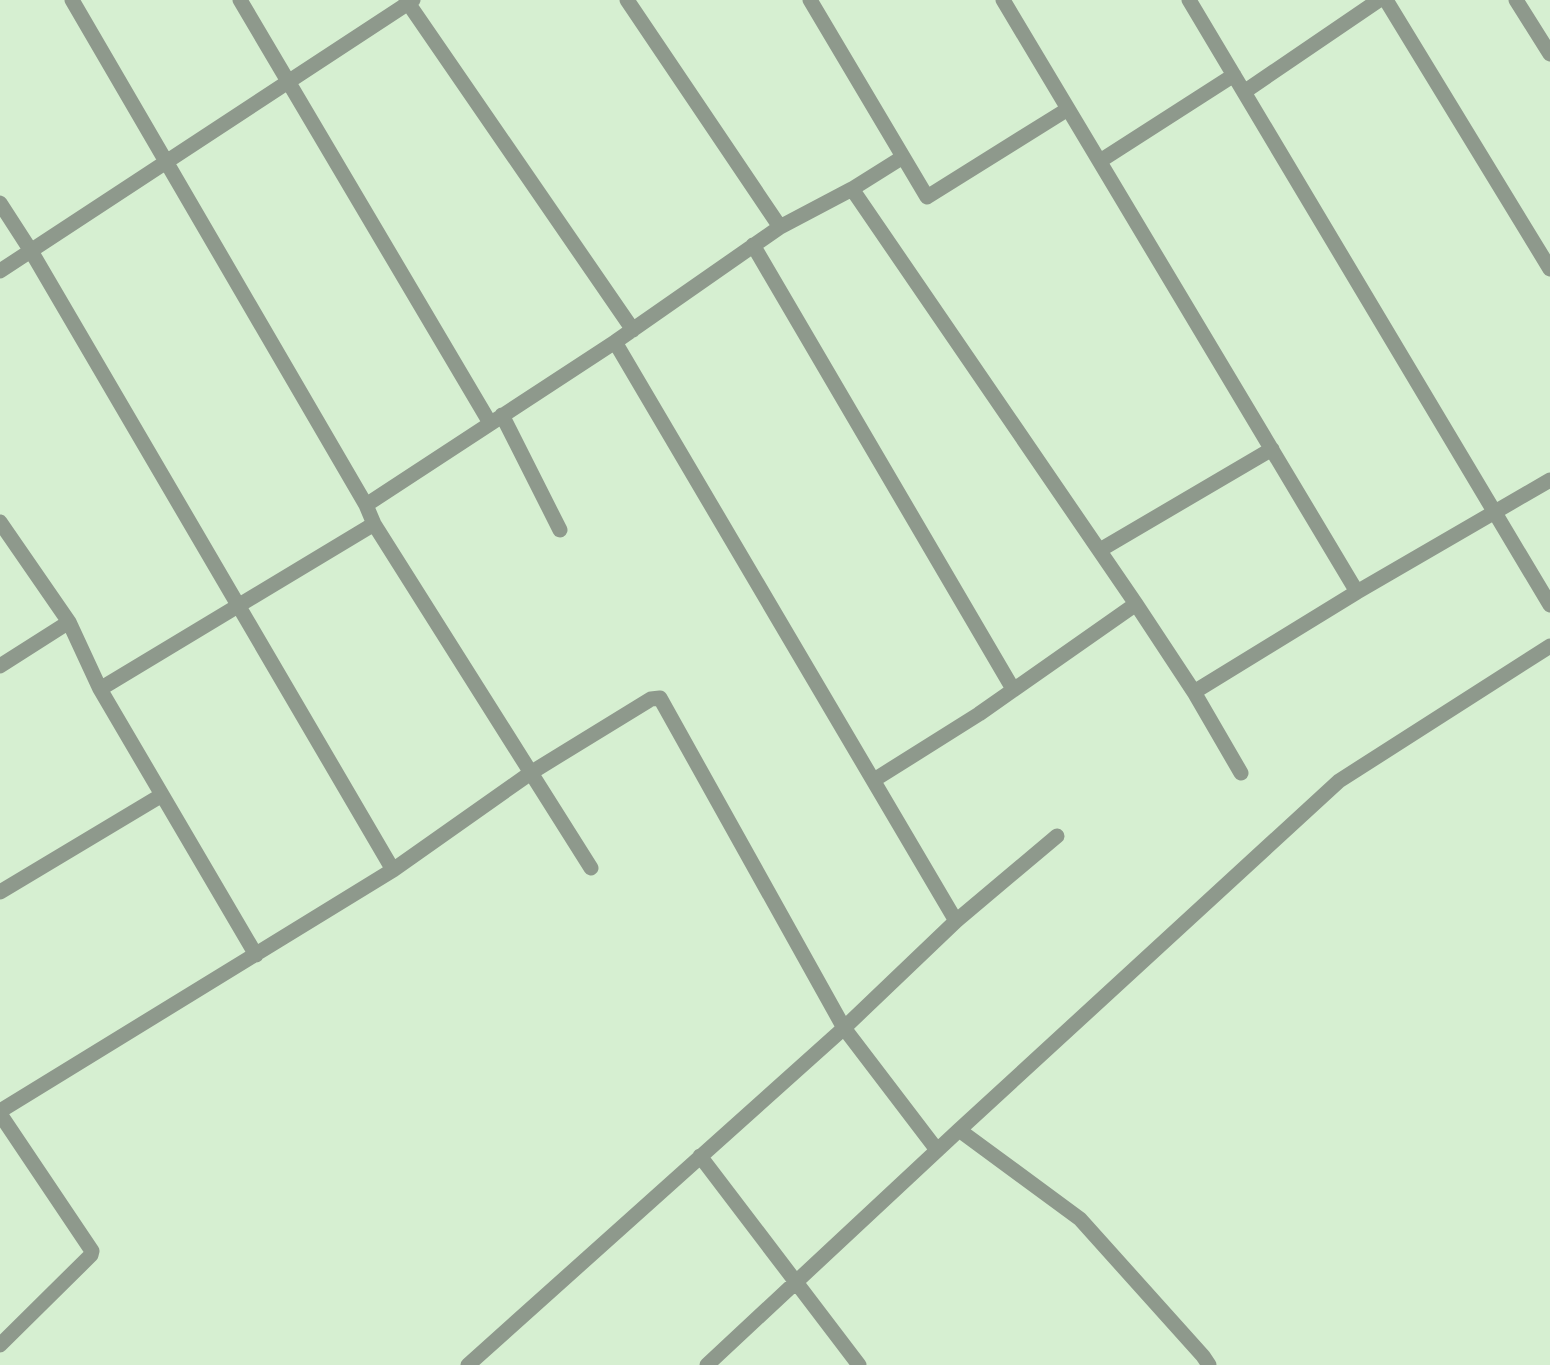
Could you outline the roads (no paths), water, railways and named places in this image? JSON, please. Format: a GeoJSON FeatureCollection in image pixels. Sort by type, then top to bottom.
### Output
{"type":"FeatureCollection","features":[{"type":"Feature","properties":{"kind":"street"},"geometry":{"type":"LineString","coordinates":[[72,0],[366,505],[374,524],[591,868]]}},
{"type":"Feature","properties":{"kind":"street"},"geometry":{"type":"LineString","coordinates":[[240,0],[288,82],[496,419],[560,530]]}},
{"type":"Feature","properties":{"kind":"street"},"geometry":{"type":"LineString","coordinates":[[627,0],[780,227]]}},
{"type":"Feature","properties":{"kind":"street"},"geometry":{"type":"LineString","coordinates":[[810,0],[927,197],[1068,109]]}},
{"type":"Feature","properties":{"kind":"street"},"geometry":{"type":"LineString","coordinates":[[1003,0],[1357,592]]}},
{"type":"Feature","properties":{"kind":"street"},"geometry":{"type":"LineString","coordinates":[[1189,0],[1550,605]]}},
{"type":"Feature","properties":{"kind":"street"},"geometry":{"type":"LineString","coordinates":[[1244,92],[1379,0]]}},
{"type":"Feature","properties":{"kind":"street"},"geometry":{"type":"LineString","coordinates":[[1386,0],[1550,269]]}},
{"type":"Feature","properties":{"kind":"street"},"geometry":{"type":"LineString","coordinates":[[1516,0],[1550,54]]}},
{"type":"Feature","properties":{"kind":"street"},"geometry":{"type":"LineString","coordinates":[[0,271],[409,1],[633,330]]}},
{"type":"Feature","properties":{"kind":"street"},"geometry":{"type":"LineString","coordinates":[[1100,161],[1234,75]]}},
{"type":"Feature","properties":{"kind":"street"},"geometry":{"type":"LineString","coordinates":[[366,505],[633,330],[780,227],[852,189],[903,157]]}},
{"type":"Feature","properties":{"kind":"street"},"geometry":{"type":"LineString","coordinates":[[852,189],[1100,550],[1194,692],[1241,772]]}},
{"type":"Feature","properties":{"kind":"street"},"geometry":{"type":"LineString","coordinates":[[0,202],[31,251],[393,870]]}},
{"type":"Feature","properties":{"kind":"street"},"geometry":{"type":"LineString","coordinates":[[753,245],[1013,689]]}},
{"type":"Feature","properties":{"kind":"street"},"geometry":{"type":"LineString","coordinates":[[615,342],[956,921]]}},
{"type":"Feature","properties":{"kind":"street"},"geometry":{"type":"LineString","coordinates":[[1100,550],[1272,449]]}},
{"type":"Feature","properties":{"kind":"street"},"geometry":{"type":"LineString","coordinates":[[1194,692],[1357,592],[1550,480]]}},
{"type":"Feature","properties":{"kind":"street"},"geometry":{"type":"LineString","coordinates":[[0,522],[69,622],[100,689],[256,955]]}},
{"type":"Feature","properties":{"kind":"street"},"geometry":{"type":"LineString","coordinates":[[100,689],[374,524]]}},
{"type":"Feature","properties":{"kind":"street"},"geometry":{"type":"LineString","coordinates":[[874,780],[979,714],[1136,604]]}},
{"type":"Feature","properties":{"kind":"street"},"geometry":{"type":"LineString","coordinates":[[0,666],[69,622]]}},
{"type":"Feature","properties":{"kind":"street"},"geometry":{"type":"LineString","coordinates":[[707,1365],[796,1284],[937,1150],[1339,782],[1550,646]]}},
{"type":"Feature","properties":{"kind":"street"},"geometry":{"type":"LineString","coordinates":[[0,1345],[91,1255],[92,1251],[0,1113],[393,870],[532,772],[651,699],[660,698],[844,1028],[937,1150]]}},
{"type":"Feature","properties":{"kind":"street"},"geometry":{"type":"LineString","coordinates":[[0,892],[162,795]]}},
{"type":"Feature","properties":{"kind":"street"},"geometry":{"type":"LineString","coordinates":[[468,1365],[844,1028],[956,921],[1057,836]]}},
{"type":"Feature","properties":{"kind":"street"},"geometry":{"type":"LineString","coordinates":[[959,1130],[1080,1219],[1210,1365]]}},
{"type":"Feature","properties":{"kind":"street"},"geometry":{"type":"LineString","coordinates":[[700,1156],[859,1365]]}}]}
